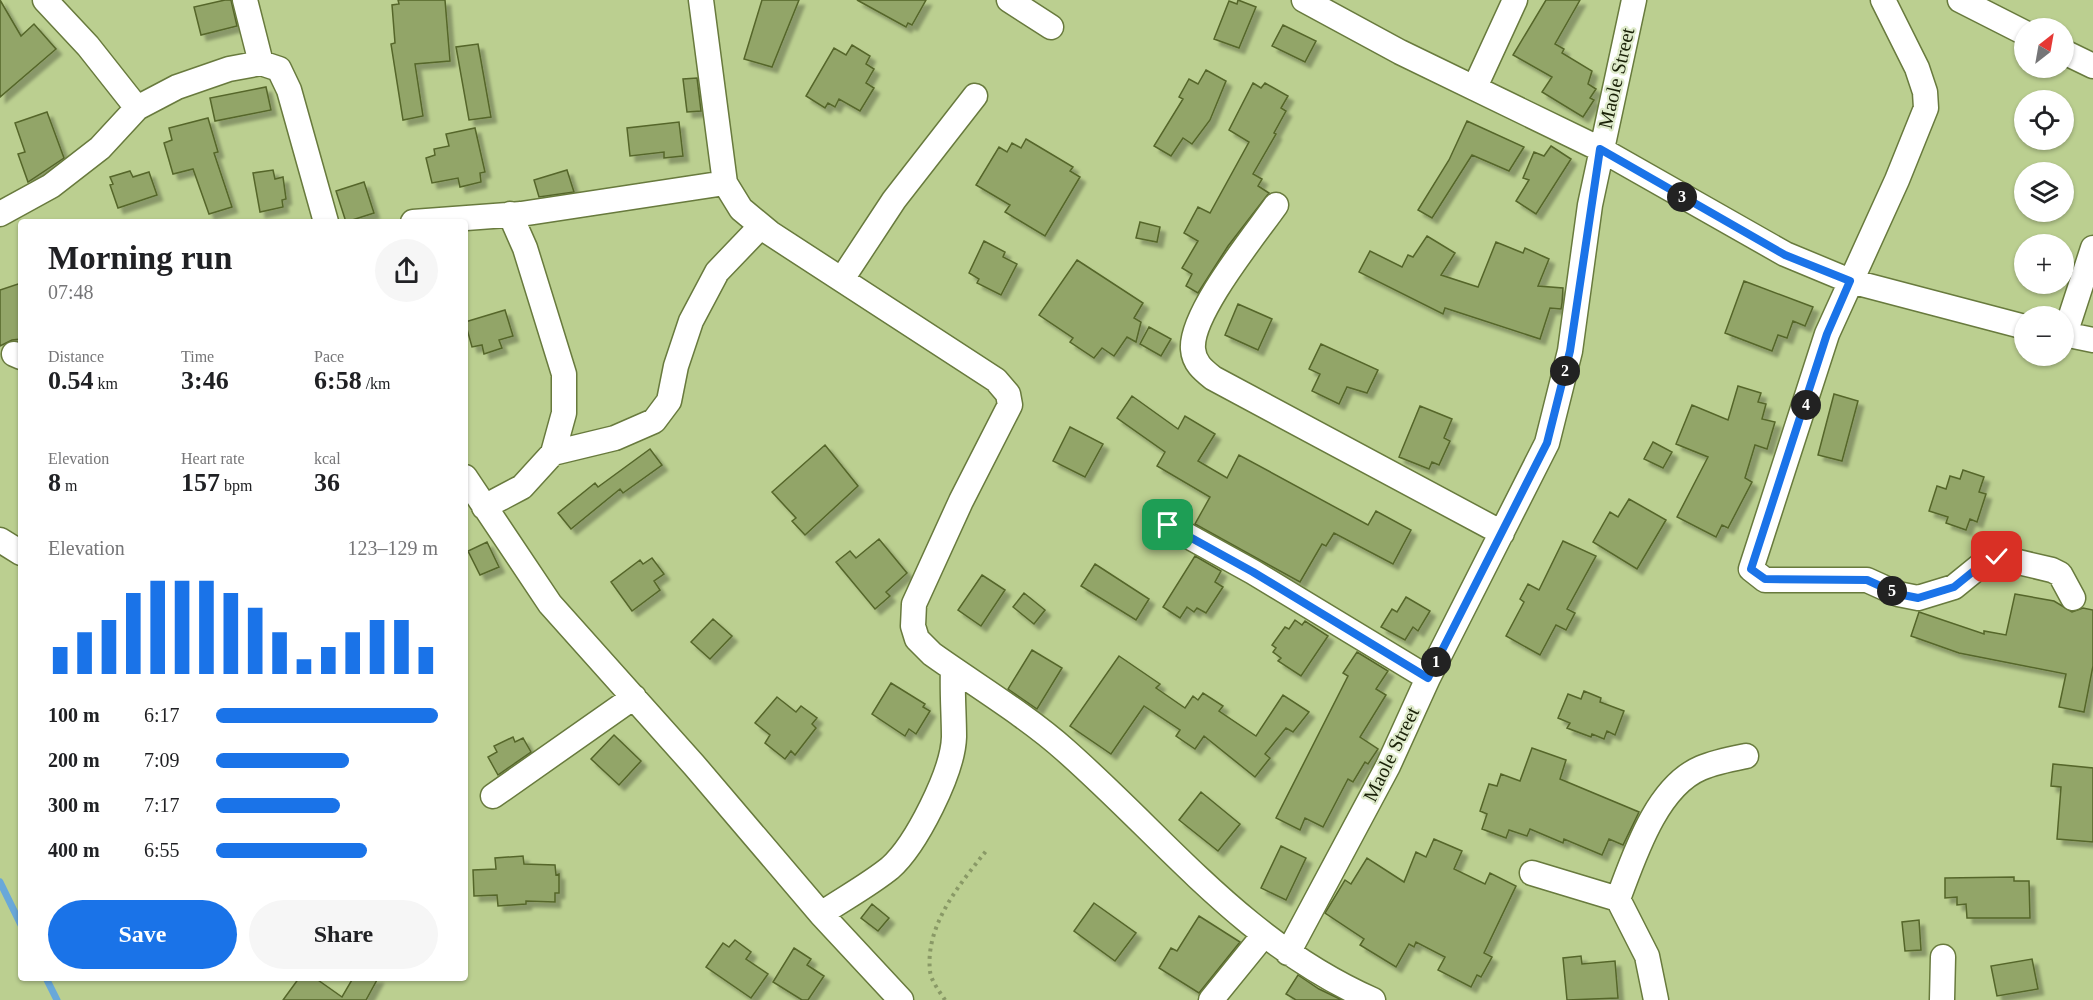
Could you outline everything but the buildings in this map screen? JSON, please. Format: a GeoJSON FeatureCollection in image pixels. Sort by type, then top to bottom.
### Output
{"type":"FeatureCollection","features":[{"type":"Feature","properties":{"kind":"street"},"geometry":{"type":"LineString","coordinates":[[45,0],[88,46],[137,108]]}},
{"type":"Feature","properties":{"kind":"street"},"geometry":{"type":"LineString","coordinates":[[245,0],[261,63]]}},
{"type":"Feature","properties":{"kind":"street"},"geometry":{"type":"LineString","coordinates":[[701,0],[725,183],[741,208],[761,226],[996,380],[1008,394],[1011,405],[971,482],[914,604],[913,626],[917,639],[953,669],[1063,748],[1144,823],[1215,896],[1263,936],[1335,983],[1373,1000]]}},
{"type":"Feature","properties":{"kind":"street"},"geometry":{"type":"LineString","coordinates":[[1009,0],[1052,27]]}},
{"type":"Feature","properties":{"kind":"street"},"geometry":{"type":"LineString","coordinates":[[1304,0],[1400,52],[1600,149],[1785,255],[1850,281],[2014,324]]}},
{"type":"Feature","properties":{"kind":"street"},"geometry":{"type":"LineString","coordinates":[[1475,87],[1515,0]]}},
{"type":"Feature","properties":{"kind":"street","name":"Maole Street"},"geometry":{"type":"LineString","coordinates":[[1288,953],[1388,766],[1428,678],[1547,443],[1570,351],[1600,149],[1634,0]]}},
{"type":"Feature","properties":{"kind":"street"},"geometry":{"type":"LineString","coordinates":[[1883,0],[1917,68],[1925,92],[1926,108],[1897,180],[1827,334],[1751,569],[1765,579],[1867,580],[1898,594],[1918,598],[1954,587],[1986,561],[1997,557],[2060,574],[2073,598]]}},
{"type":"Feature","properties":{"kind":"street"},"geometry":{"type":"LineString","coordinates":[[1960,0],[2014,27]]}},
{"type":"Feature","properties":{"kind":"street"},"geometry":{"type":"LineString","coordinates":[[2074,56],[2093,66]]}},
{"type":"Feature","properties":{"kind":"street"},"geometry":{"type":"LineString","coordinates":[[0,214],[51,186],[100,148],[137,108],[177,87],[229,69],[261,63],[279,69],[289,90],[325,219]]}},
{"type":"Feature","properties":{"kind":"street"},"geometry":{"type":"LineString","coordinates":[[842,279],[894,200],[975,96]]}},
{"type":"Feature","properties":{"kind":"street"},"geometry":{"type":"LineString","coordinates":[[449,219],[510,214],[725,183]]}},
{"type":"Feature","properties":{"kind":"street"},"geometry":{"type":"LineString","coordinates":[[1276,205],[1201,314],[1193,340],[1193,351],[1198,366],[1213,378],[1502,533]]}},
{"type":"Feature","properties":{"kind":"street"},"geometry":{"type":"LineString","coordinates":[[484,507],[522,487],[552,453],[564,413],[564,374],[525,248],[510,214]]}},
{"type":"Feature","properties":{"kind":"street"},"geometry":{"type":"LineString","coordinates":[[552,453],[615,438],[654,421],[669,400],[691,321],[717,272],[761,226]]}},
{"type":"Feature","properties":{"kind":"street"},"geometry":{"type":"LineString","coordinates":[[2073,306],[2093,248]]}},
{"type":"Feature","properties":{"kind":"street"},"geometry":{"type":"LineString","coordinates":[[2074,336],[2093,340]]}},
{"type":"Feature","properties":{"kind":"street"},"geometry":{"type":"LineString","coordinates":[[468,482],[550,604],[634,697],[821,914],[901,1000]]}},
{"type":"Feature","properties":{"kind":"street"},"geometry":{"type":"LineString","coordinates":[[1168,525],[1253,572],[1428,678]]}},
{"type":"Feature","properties":{"kind":"street"},"geometry":{"type":"LineString","coordinates":[[0,540],[18,550]]}},
{"type":"Feature","properties":{"kind":"street"},"geometry":{"type":"LineString","coordinates":[[821,914],[889,868],[906,850],[931,804],[946,769],[954,739],[953,669]]}},
{"type":"Feature","properties":{"kind":"street"},"geometry":{"type":"LineString","coordinates":[[493,796],[634,697]]}},
{"type":"Feature","properties":{"kind":"street"},"geometry":{"type":"LineString","coordinates":[[1618,899],[1650,825],[1678,783],[1699,769],[1746,756]]}},
{"type":"Feature","properties":{"kind":"street"},"geometry":{"type":"LineString","coordinates":[[1532,873],[1618,899],[1647,956],[1656,1000]]}},
{"type":"Feature","properties":{"kind":"street"},"geometry":{"type":"LineString","coordinates":[[1211,1000],[1263,936]]}},
{"type":"Feature","properties":{"kind":"street"},"geometry":{"type":"LineString","coordinates":[[1942,1000],[1943,957]]}},
{"type":"Feature","properties":{"kind":"path"},"geometry":{"type":"LineString","coordinates":[[945,1000],[930,973],[931,951],[936,931],[954,892],[986,850]]}},
{"type":"Feature","properties":{"kind":"waterway"},"geometry":{"type":"LineString","coordinates":[[0,882],[18,919]]}},
{"type":"Feature","properties":{"kind":"waterway"},"geometry":{"type":"LineString","coordinates":[[48,981],[57,1000]]}},
{"type":"Feature","properties":{"kind":"route"},"geometry":{"type":"LineString","coordinates":[[1168,525],[1253,572],[1428,678],[1547,443],[1570,351],[1600,149],[1785,255],[1850,281],[1827,334],[1751,569],[1765,579],[1867,580],[1898,594],[1918,598],[1954,587],[1986,561],[1997,557]]}}]}
